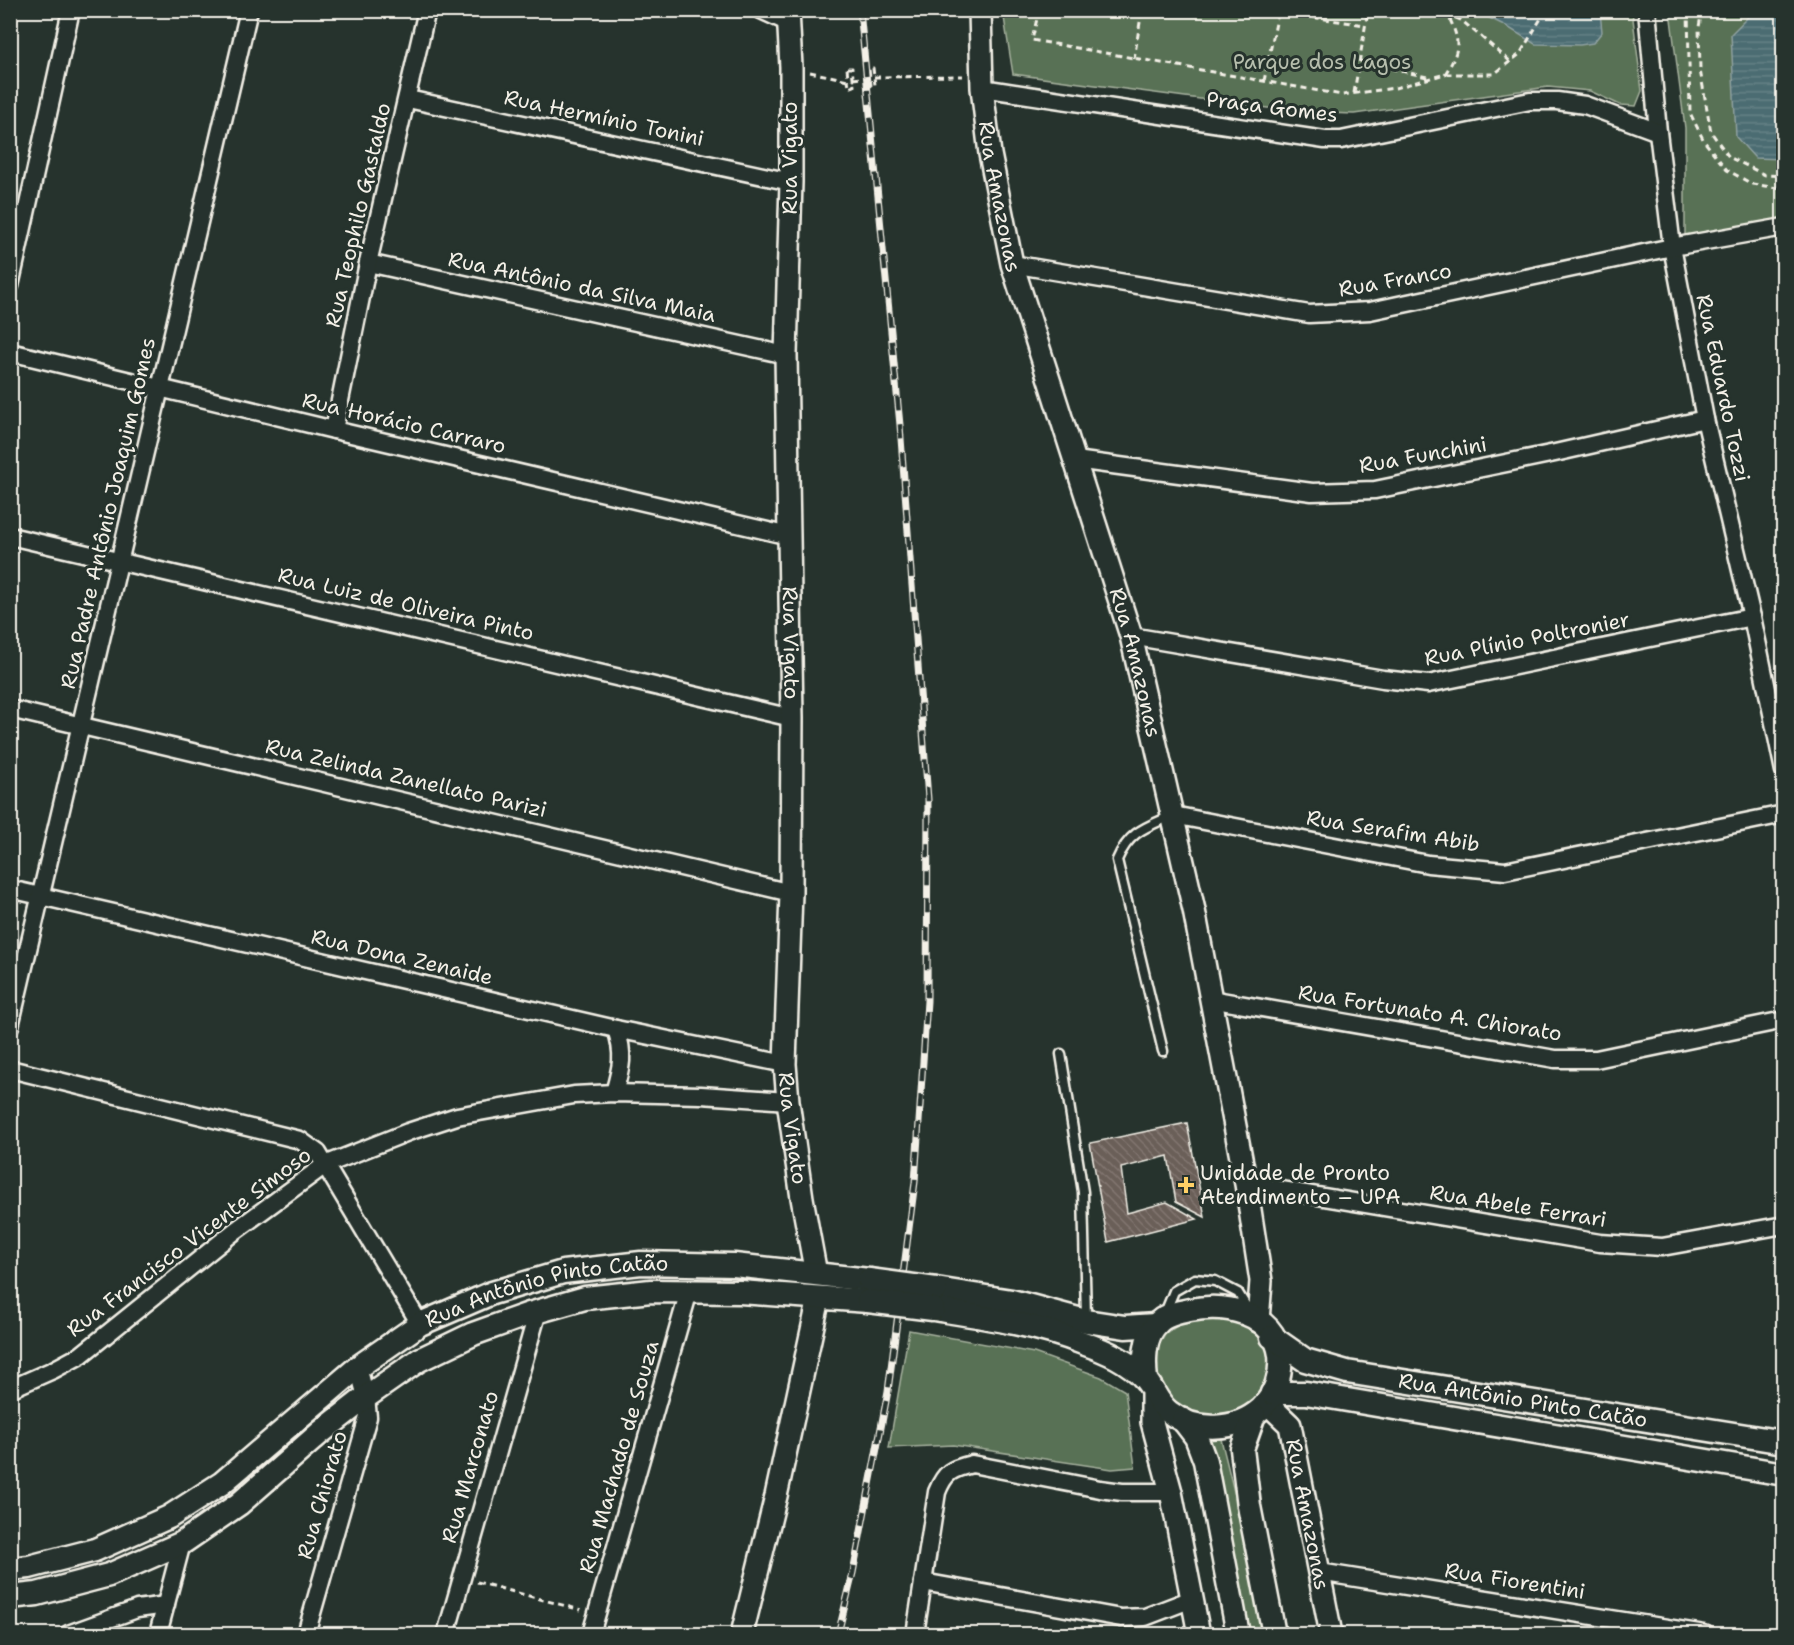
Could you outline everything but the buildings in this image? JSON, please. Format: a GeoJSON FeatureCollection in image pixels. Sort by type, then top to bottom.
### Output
{"type":"FeatureCollection","features":[{"type":"Feature","properties":{"kind":"main road","name":"Rua Antônio Pinto Catão"},"geometry":{"type":"LineString","coordinates":[[10,1569],[29,1567],[95,1550],[170,1517],[222,1483],[358,1367],[420,1324],[492,1293],[563,1272],[641,1263],[734,1265],[816,1274],[868,1290],[934,1299],[1012,1301],[1086,1322],[1125,1327],[1159,1322]]}},
{"type":"Feature","properties":{"kind":"main road","name":"Rua Antônio Pinto Catão"},"geometry":{"type":"LineString","coordinates":[[10,1597],[37,1594],[110,1575],[182,1543],[239,1504],[320,1433],[366,1397],[419,1360],[473,1334],[538,1311],[585,1298],[651,1291],[689,1291],[819,1298],[868,1290]]}},
{"type":"Feature","properties":{"kind":"main road","name":"Rua Antônio Pinto Catão"},"geometry":{"type":"LineString","coordinates":[[934,1299],[1082,1342],[1120,1358],[1149,1385]]}},
{"type":"Feature","properties":{"kind":"main road"},"geometry":{"type":"LineString","coordinates":[[1238,1635],[1205,1461],[1196,1437],[1157,1400],[1149,1385],[1143,1361],[1148,1339],[1159,1322],[1178,1312],[1200,1308],[1228,1308],[1261,1325],[1280,1353],[1280,1370],[1242,1449],[1249,1506],[1274,1635]]}},
{"type":"Feature","properties":{"kind":"main road","name":"Rua Antônio Pinto Catão"},"geometry":{"type":"LineString","coordinates":[[1261,1325],[1305,1360],[1347,1372],[1784,1442]]}},
{"type":"Feature","properties":{"kind":"main road","name":"Rua Antônio Pinto Catão"},"geometry":{"type":"LineString","coordinates":[[1264,1404],[1306,1393],[1784,1474]]}},
{"type":"Feature","properties":{"kind":"main road"},"geometry":{"type":"LineString","coordinates":[[1176,1416],[1199,1426],[1224,1426],[1241,1422],[1264,1404]]}},
{"type":"Feature","properties":{"kind":"street"},"geometry":{"type":"LineString","coordinates":[[10,286],[71,10]]}},
{"type":"Feature","properties":{"kind":"street","name":"Rua Padre Antônio Joaquim Gomes"},"geometry":{"type":"LineString","coordinates":[[10,1026],[249,10]]}},
{"type":"Feature","properties":{"kind":"street","name":"Rua Teophilo Gastaldo"},"geometry":{"type":"LineString","coordinates":[[334,430],[368,263],[427,10]]}},
{"type":"Feature","properties":{"kind":"street"},"geometry":{"type":"LineString","coordinates":[[761,10],[789,17]]}},
{"type":"Feature","properties":{"kind":"street","name":"Rua Amazonas"},"geometry":{"type":"LineString","coordinates":[[980,10],[982,82],[990,154],[1012,264],[1131,636],[1194,910],[1246,1184],[1261,1281],[1261,1325]]}},
{"type":"Feature","properties":{"kind":"street","name":"Rua Eduardo Tozzi"},"geometry":{"type":"LineString","coordinates":[[1647,10],[1658,132],[1672,247],[1705,419],[1752,617],[1784,771]]}},
{"type":"Feature","properties":{"kind":"street","name":"Rua Vigato"},"geometry":{"type":"LineString","coordinates":[[789,17],[791,182],[786,355],[792,718],[791,893],[785,1064],[802,1198],[816,1274]]}},
{"type":"Feature","properties":{"kind":"street","name":"Praça Gomes"},"geometry":{"type":"LineString","coordinates":[[982,82],[1325,140],[1341,140],[1530,100],[1557,100],[1585,105],[1658,132]]}},
{"type":"Feature","properties":{"kind":"street","name":"Rua Hermínio Tonini"},"geometry":{"type":"LineString","coordinates":[[408,99],[791,182]]}},
{"type":"Feature","properties":{"kind":"street","name":"Rua Franco"},"geometry":{"type":"LineString","coordinates":[[1012,264],[1309,314],[1370,311],[1672,247],[1784,227]]}},
{"type":"Feature","properties":{"kind":"street","name":"Rua Antônio da Silva Maia"},"geometry":{"type":"LineString","coordinates":[[368,263],[786,355]]}},
{"type":"Feature","properties":{"kind":"street","name":"Rua Horácio Carraro"},"geometry":{"type":"LineString","coordinates":[[10,352],[789,536]]}},
{"type":"Feature","properties":{"kind":"street","name":"Rua Funchini"},"geometry":{"type":"LineString","coordinates":[[1075,460],[1312,492],[1375,490],[1705,419]]}},
{"type":"Feature","properties":{"kind":"street","name":"Rua Luiz de Oliveira Pinto"},"geometry":{"type":"LineString","coordinates":[[10,536],[792,718]]}},
{"type":"Feature","properties":{"kind":"street","name":"Rua Plínio Poltronier"},"geometry":{"type":"LineString","coordinates":[[1131,636],[1383,679],[1428,684],[1752,617]]}},
{"type":"Feature","properties":{"kind":"street","name":"Rua Zelinda Zanellato Parizi"},"geometry":{"type":"LineString","coordinates":[[10,709],[82,724],[791,893]]}},
{"type":"Feature","properties":{"kind":"street","name":"Rua Serafim Abib"},"geometry":{"type":"LineString","coordinates":[[1173,815],[1428,864],[1505,871],[1784,814]]}},
{"type":"Feature","properties":{"kind":"street","name":"Rua Dona Zenaide"},"geometry":{"type":"LineString","coordinates":[[10,889],[616,1029],[785,1064]]}},
{"type":"Feature","properties":{"kind":"street","name":"Rua Fortunato A. Chiorato"},"geometry":{"type":"LineString","coordinates":[[1210,999],[1555,1059],[1596,1059],[1784,1020]]}},
{"type":"Feature","properties":{"kind":"street"},"geometry":{"type":"LineString","coordinates":[[614,1093],[622,1058],[622,1045],[616,1029]]}},
{"type":"Feature","properties":{"kind":"street"},"geometry":{"type":"LineString","coordinates":[[10,1069],[300,1140],[318,1153],[326,1165],[420,1324]]}},
{"type":"Feature","properties":{"kind":"street","name":"Rua Francisco Vicente Simoso"},"geometry":{"type":"LineString","coordinates":[[10,1389],[53,1370],[81,1354],[235,1231],[326,1165],[408,1132],[457,1116],[574,1095],[614,1093],[701,1095],[788,1101]]}},
{"type":"Feature","properties":{"kind":"street","name":"Rua Abele Ferrari"},"geometry":{"type":"LineString","coordinates":[[1246,1184],[1600,1243],[1662,1247],[1784,1225]]}},
{"type":"Feature","properties":{"kind":"street","name":"Rua Machado de Souza"},"geometry":{"type":"LineString","coordinates":[[591,1635],[689,1291]]}},
{"type":"Feature","properties":{"kind":"street"},"geometry":{"type":"LineString","coordinates":[[742,1635],[776,1496],[819,1298]]}},
{"type":"Feature","properties":{"kind":"street","name":"Rua Marconato"},"geometry":{"type":"LineString","coordinates":[[446,1635],[538,1311]]}},
{"type":"Feature","properties":{"kind":"street","name":"Rua Chiorato"},"geometry":{"type":"LineString","coordinates":[[306,1635],[368,1417],[366,1397],[358,1367]]}},
{"type":"Feature","properties":{"kind":"street"},"geometry":{"type":"LineString","coordinates":[[1149,1385],[1152,1422],[1171,1491],[1199,1635]]}},
{"type":"Feature","properties":{"kind":"street","name":"Rua Amazonas"},"geometry":{"type":"LineString","coordinates":[[1264,1404],[1290,1425],[1331,1635]]}},
{"type":"Feature","properties":{"kind":"street"},"geometry":{"type":"LineString","coordinates":[[1158,1445],[1176,1416]]}},
{"type":"Feature","properties":{"kind":"street"},"geometry":{"type":"LineString","coordinates":[[915,1635],[937,1492],[944,1476],[957,1468],[972,1464],[1122,1492],[1171,1491]]}},
{"type":"Feature","properties":{"kind":"street"},"geometry":{"type":"LineString","coordinates":[[158,1635],[182,1543]]}},
{"type":"Feature","properties":{"kind":"street","name":"Rua Fiorentini"},"geometry":{"type":"LineString","coordinates":[[1319,1572],[1705,1635]]}},
{"type":"Feature","properties":{"kind":"street"},"geometry":{"type":"LineString","coordinates":[[923,1582],[1121,1618],[1145,1617],[1192,1599]]}},
{"type":"Feature","properties":{"kind":"street"},"geometry":{"type":"LineString","coordinates":[[68,1635],[137,1609],[166,1605]]}},
{"type":"Feature","properties":{"kind":"lane"},"geometry":{"type":"LineString","coordinates":[[1163,1051],[1117,860],[1123,846],[1137,831],[1173,815]]}},
{"type":"Feature","properties":{"kind":"lane"},"geometry":{"type":"LineString","coordinates":[[1061,1053],[1083,1192],[1086,1322]]}},
{"type":"Feature","properties":{"kind":"path"},"geometry":{"type":"LineString","coordinates":[[1039,10],[1032,40],[1342,95],[1395,88],[1446,74],[1494,74],[1520,54],[1546,10]]}},
{"type":"Feature","properties":{"kind":"path"},"geometry":{"type":"LineString","coordinates":[[1134,59],[1142,10]]}},
{"type":"Feature","properties":{"kind":"path"},"geometry":{"type":"LineString","coordinates":[[1230,10],[1279,11],[1284,15],[1365,25]]}},
{"type":"Feature","properties":{"kind":"path"},"geometry":{"type":"LineString","coordinates":[[1354,93],[1368,10]]}},
{"type":"Feature","properties":{"kind":"path"},"geometry":{"type":"LineString","coordinates":[[1436,10],[1461,20],[1511,62]]}},
{"type":"Feature","properties":{"kind":"path"},"geometry":{"type":"LineString","coordinates":[[1688,10],[1690,113],[1704,141],[1726,170],[1752,184],[1784,189]]}},
{"type":"Feature","properties":{"kind":"path"},"geometry":{"type":"LineString","coordinates":[[1702,10],[1699,27],[1700,70],[1711,132],[1729,157],[1765,175],[1784,176]]}},
{"type":"Feature","properties":{"kind":"path"},"geometry":{"type":"LineString","coordinates":[[1264,81],[1279,11]]}},
{"type":"Feature","properties":{"kind":"path"},"geometry":{"type":"LineString","coordinates":[[1446,74],[1457,55],[1456,32],[1448,15]]}},
{"type":"Feature","properties":{"kind":"path"},"geometry":{"type":"LineString","coordinates":[[1360,61],[1431,78]]}},
{"type":"Feature","properties":{"kind":"path"},"geometry":{"type":"LineString","coordinates":[[791,67],[848,80]]}},
{"type":"Feature","properties":{"kind":"path"},"geometry":{"type":"LineString","coordinates":[[847,68],[852,68],[854,86],[849,88],[848,80],[847,68]]}},
{"type":"Feature","properties":{"kind":"path"},"geometry":{"type":"LineString","coordinates":[[873,68],[875,85],[871,86],[869,77],[869,69],[873,68]]}},
{"type":"Feature","properties":{"kind":"path"},"geometry":{"type":"LineString","coordinates":[[853,79],[869,77]]}},
{"type":"Feature","properties":{"kind":"path"},"geometry":{"type":"LineString","coordinates":[[874,77],[982,82]]}},
{"type":"Feature","properties":{"kind":"path"},"geometry":{"type":"LineString","coordinates":[[462,1578],[597,1614]]}},
{"type":"Feature","properties":{"kind":"green space","name":"Parque dos Lagos"},"geometry":{"type":"Polygon","coordinates":[[[1003,11],[1632,11],[1642,91],[1636,106],[1620,105],[1590,91],[1548,87],[1354,114],[1297,112],[1013,74],[1003,11]]]}},
{"type":"Feature","properties":{"kind":"green space"},"geometry":{"type":"Polygon","coordinates":[[[1670,11],[1783,11],[1783,219],[1685,238],[1685,128],[1670,11]]]}},
{"type":"Feature","properties":{"kind":"green space"},"geometry":{"type":"Polygon","coordinates":[[[1202,1318],[1228,1320],[1247,1326],[1262,1340],[1270,1355],[1272,1372],[1265,1394],[1238,1415],[1204,1419],[1168,1401],[1153,1370],[1155,1351],[1165,1335],[1182,1322],[1202,1318]]]}},
{"type":"Feature","properties":{"kind":"green space"},"geometry":{"type":"Polygon","coordinates":[[[909,1330],[1034,1353],[1101,1377],[1125,1391],[1135,1467],[1112,1469],[953,1445],[889,1448],[909,1330]]]}},
{"type":"Feature","properties":{"kind":"green space"},"geometry":{"type":"Polygon","coordinates":[[[1204,1438],[1221,1439],[1239,1512],[1263,1634],[1245,1634],[1204,1438]]]}},
{"type":"Feature","properties":{"kind":"water"},"geometry":{"type":"Polygon","coordinates":[[[1475,11],[1600,11],[1602,32],[1593,43],[1535,44],[1475,11]]]}},
{"type":"Feature","properties":{"kind":"water"},"geometry":{"type":"Polygon","coordinates":[[[1754,11],[1783,11],[1783,159],[1755,158],[1736,137],[1731,34],[1754,11]]]}},
{"type":"Feature","properties":{"kind":"railway"},"geometry":{"type":"LineString","coordinates":[[838,1634],[853,1573],[888,1391],[915,1182],[927,1001],[928,799],[900,425],[860,10]]}},
{"type":"Feature","properties":{"kind":"place","name":"Unidade de Pronto Atendimento – UPA"},"geometry":{"type":"Point","coordinates":[1186,1185]}}]}
